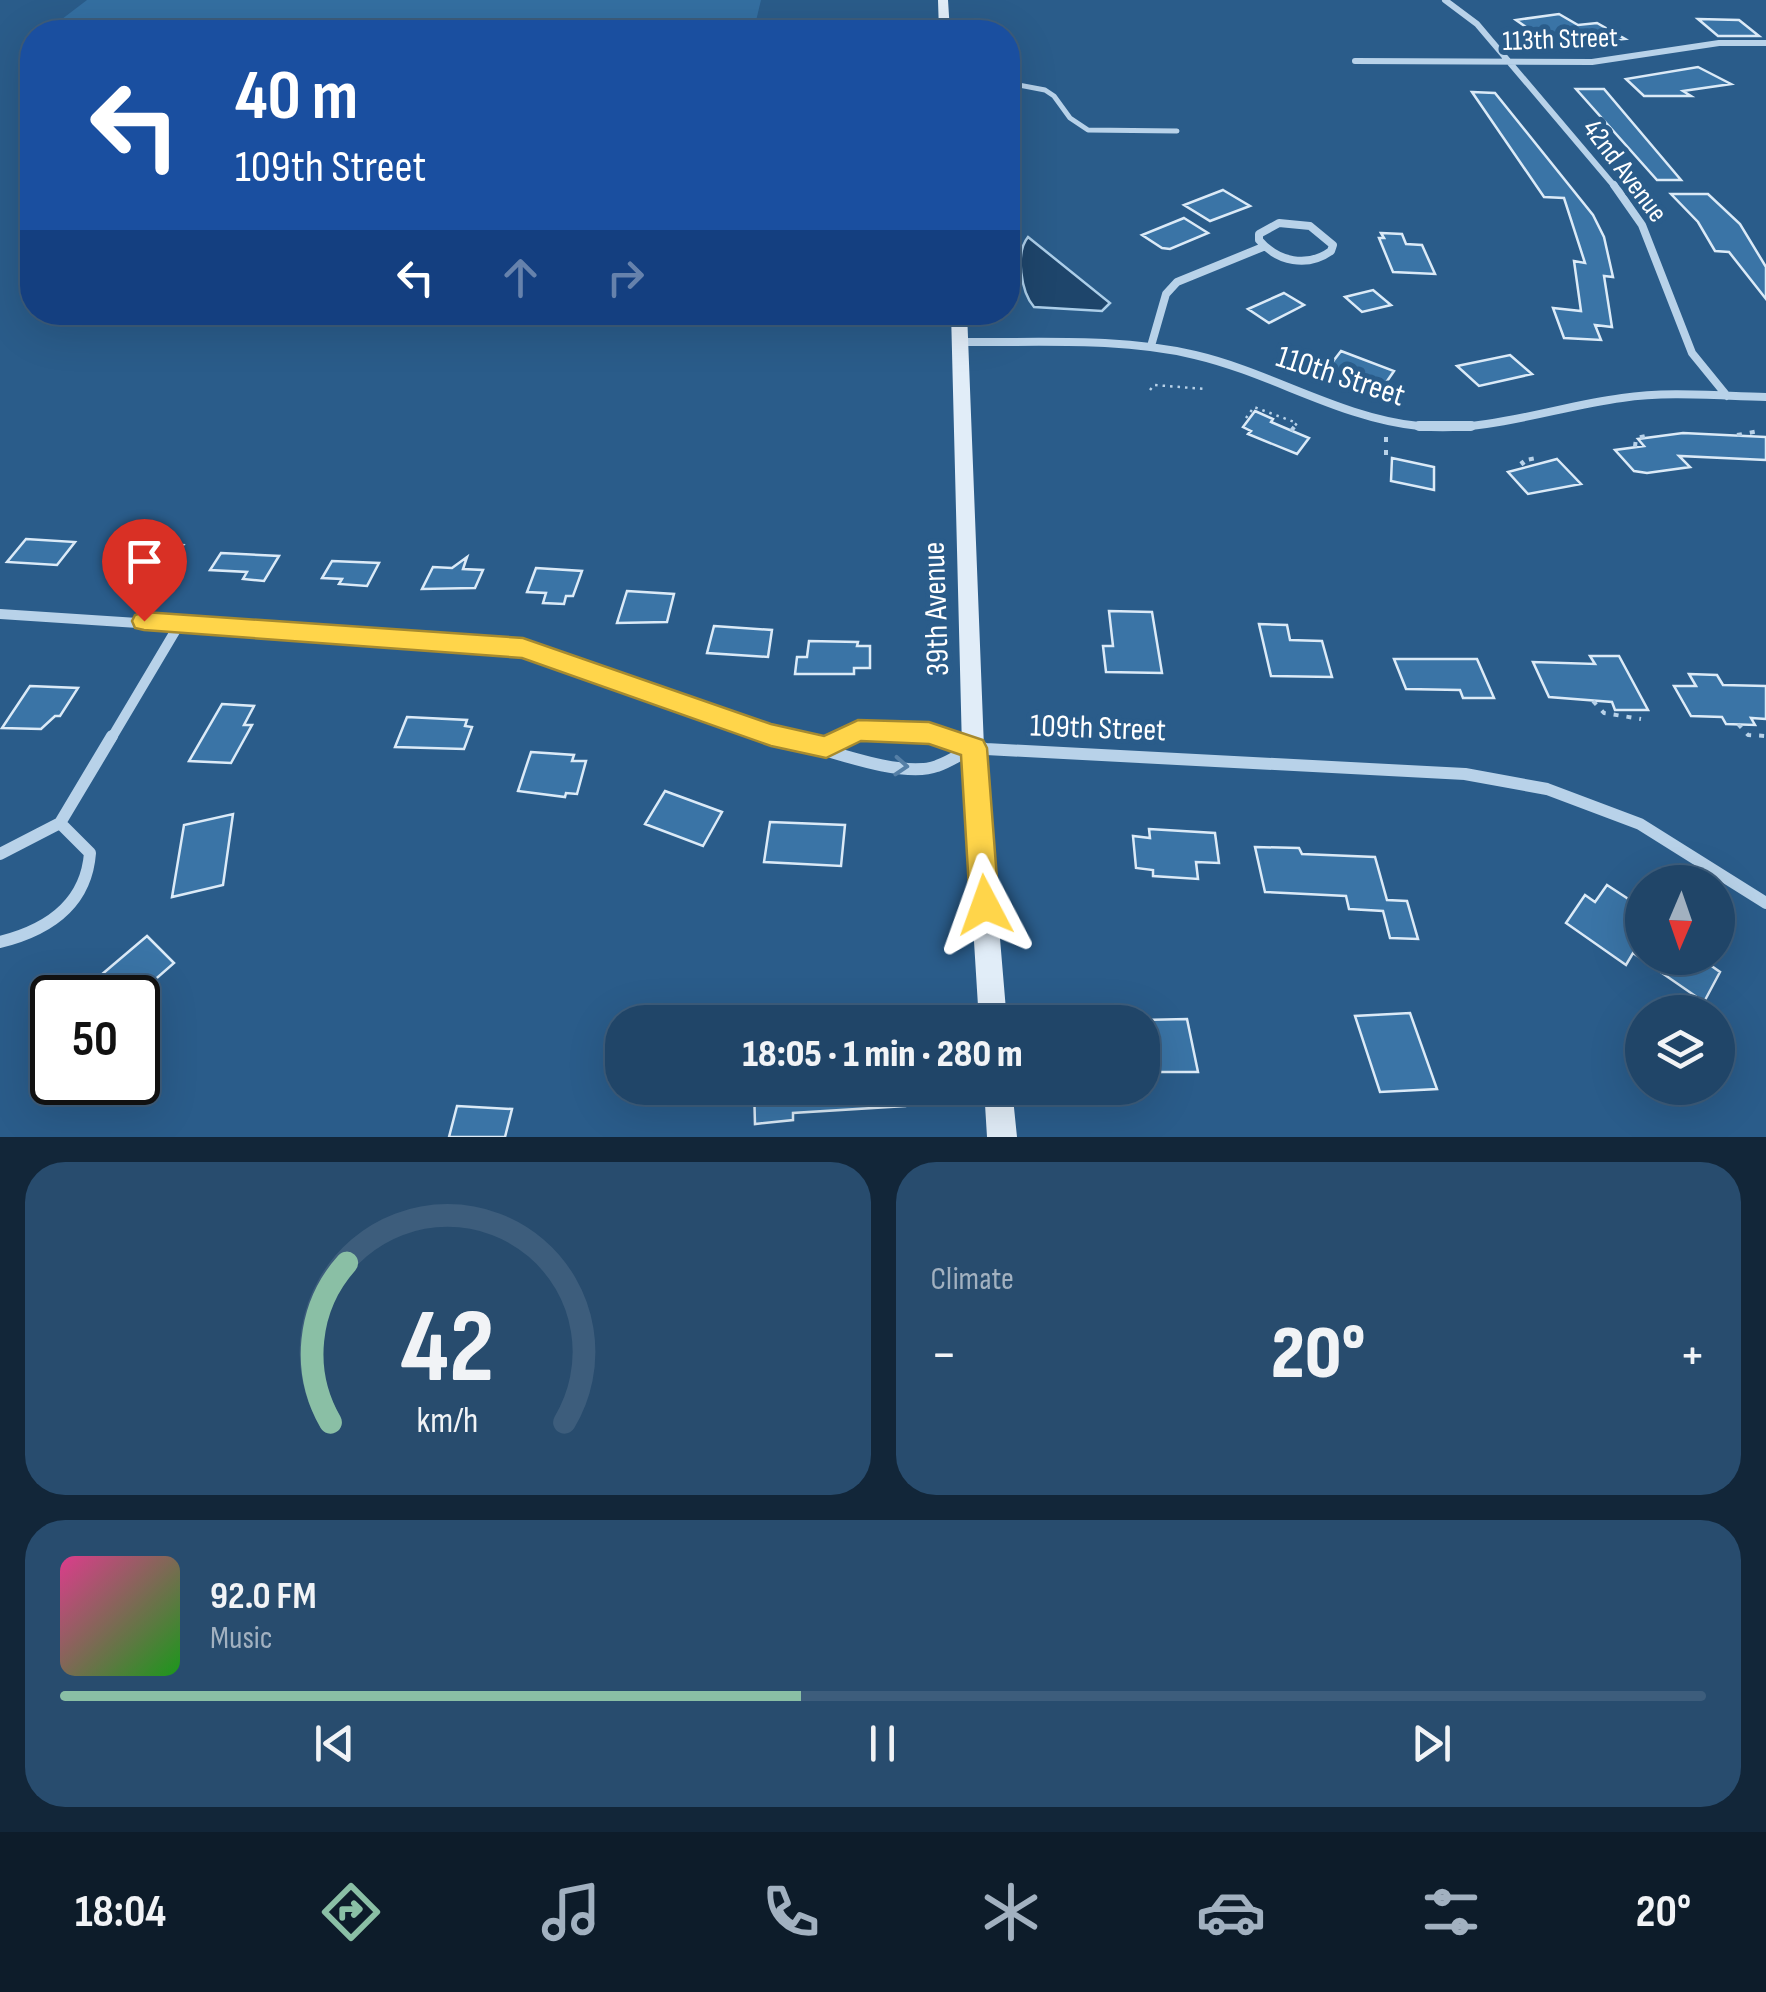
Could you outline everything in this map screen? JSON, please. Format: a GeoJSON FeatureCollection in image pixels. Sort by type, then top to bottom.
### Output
{"type":"FeatureCollection","features":[{"type":"Feature","properties":{"kind":"main road","name":"39th Avenue"},"geometry":{"type":"LineString","coordinates":[[959,325],[974,748],[992,1005]]}},
{"type":"Feature","properties":{"kind":"main road"},"geometry":{"type":"LineString","coordinates":[[999,1105],[1002,1137]]}},
{"type":"Feature","properties":{"kind":"street","name":"42nd Avenue"},"geometry":{"type":"LineString","coordinates":[[1445,0],[1477,24],[1632,207],[1650,236],[1672,308],[1692,353],[1727,396]]}},
{"type":"Feature","properties":{"kind":"street","name":"113th Street"},"geometry":{"type":"LineString","coordinates":[[1355,61],[1592,62],[1720,43],[1766,43]]}},
{"type":"Feature","properties":{"kind":"street"},"geometry":{"type":"LineString","coordinates":[[1291,223],[1323,233],[1332,245],[1326,257],[1306,262],[1281,258],[1262,247],[1259,234],[1263,229],[1291,223]]}},
{"type":"Feature","properties":{"kind":"street"},"geometry":{"type":"LineString","coordinates":[[1151,346],[1166,294],[1177,282],[1262,247]]}},
{"type":"Feature","properties":{"kind":"street","name":"110th Street"},"geometry":{"type":"LineString","coordinates":[[960,342],[1151,346],[1198,356],[1341,408],[1419,426],[1468,427],[1520,420],[1609,399],[1661,394],[1766,397]]}},
{"type":"Feature","properties":{"kind":"street"},"geometry":{"type":"LineString","coordinates":[[0,614],[523,648],[771,735],[826,747],[864,764],[933,768],[974,748]]}},
{"type":"Feature","properties":{"kind":"street"},"geometry":{"type":"LineString","coordinates":[[0,854],[60,823],[180,623]]}},
{"type":"Feature","properties":{"kind":"street","name":"109th Street"},"geometry":{"type":"LineString","coordinates":[[826,747],[858,730],[929,733],[974,748],[1465,774],[1547,789],[1640,824],[1766,903]]}},
{"type":"Feature","properties":{"kind":"street"},"geometry":{"type":"LineString","coordinates":[[0,942],[38,930],[58,917],[86,884],[90,853],[60,823]]}},
{"type":"Feature","properties":{"kind":"lane"},"geometry":{"type":"LineString","coordinates":[[1020,85],[1041,86],[1053,92],[1076,127],[1177,132]]}},
{"type":"Feature","properties":{"kind":"path"},"geometry":{"type":"LineString","coordinates":[[1150,390],[1154,385],[1205,388]]}},
{"type":"Feature","properties":{"kind":"path"},"geometry":{"type":"LineString","coordinates":[[1246,418],[1254,408],[1297,424],[1291,430]]}},
{"type":"Feature","properties":{"kind":"path"},"geometry":{"type":"LineString","coordinates":[[1737,436],[1738,432],[1759,432]]}},
{"type":"Feature","properties":{"kind":"path"},"geometry":{"type":"LineString","coordinates":[[1635,447],[1636,438],[1650,436]]}},
{"type":"Feature","properties":{"kind":"path"},"geometry":{"type":"LineString","coordinates":[[1524,465],[1521,461],[1536,458]]}},
{"type":"Feature","properties":{"kind":"path"},"geometry":{"type":"LineString","coordinates":[[1593,701],[1604,712],[1641,719]]}},
{"type":"Feature","properties":{"kind":"path"},"geometry":{"type":"LineString","coordinates":[[1738,724],[1748,735],[1766,736]]}},
{"type":"Feature","properties":{"kind":"shaded area"},"geometry":{"type":"Polygon","coordinates":[[[87,0],[761,0],[756,20],[61,20],[87,0]]]}},
{"type":"Feature","properties":{"kind":"shaded area"},"geometry":{"type":"Polygon","coordinates":[[[1028,237],[1110,303],[1102,311],[1034,307],[1021,272],[1028,237]]]}},
{"type":"Feature","properties":{"kind":"building"},"geometry":{"type":"Polygon","coordinates":[[[1559,14],[1578,25],[1597,23],[1625,39],[1553,46],[1516,20],[1559,14]]]}},
{"type":"Feature","properties":{"kind":"building"},"geometry":{"type":"Polygon","coordinates":[[[1698,19],[1739,20],[1759,36],[1718,36],[1698,19]]]}},
{"type":"Feature","properties":{"kind":"building"},"geometry":{"type":"Polygon","coordinates":[[[1698,67],[1731,84],[1683,91],[1691,96],[1644,96],[1626,79],[1698,67]]]}},
{"type":"Feature","properties":{"kind":"building"},"geometry":{"type":"Polygon","coordinates":[[[1576,89],[1604,89],[1681,180],[1657,180],[1576,89]]]}},
{"type":"Feature","properties":{"kind":"building"},"geometry":{"type":"Polygon","coordinates":[[[1472,92],[1495,93],[1593,215],[1604,237],[1613,277],[1604,276],[1612,327],[1595,325],[1601,340],[1564,338],[1553,308],[1581,311],[1574,261],[1585,263],[1564,198],[1544,197],[1472,92]]]}},
{"type":"Feature","properties":{"kind":"building"},"geometry":{"type":"Polygon","coordinates":[[[1223,190],[1250,206],[1210,221],[1184,205],[1223,190]]]}},
{"type":"Feature","properties":{"kind":"building"},"geometry":{"type":"Polygon","coordinates":[[[1671,194],[1708,194],[1740,224],[1766,267],[1766,299],[1729,252],[1715,251],[1698,222],[1671,194]]]}},
{"type":"Feature","properties":{"kind":"building"},"geometry":{"type":"Polygon","coordinates":[[[1184,218],[1208,233],[1170,249],[1142,235],[1184,218]]]}},
{"type":"Feature","properties":{"kind":"building"},"geometry":{"type":"Polygon","coordinates":[[[1381,233],[1402,234],[1406,244],[1422,245],[1435,274],[1393,272],[1379,238],[1384,238],[1381,233]]]}},
{"type":"Feature","properties":{"kind":"building"},"geometry":{"type":"Polygon","coordinates":[[[1373,290],[1391,305],[1362,312],[1345,297],[1373,290]]]}},
{"type":"Feature","properties":{"kind":"building"},"geometry":{"type":"Polygon","coordinates":[[[1284,293],[1304,305],[1269,323],[1248,309],[1284,293]]]}},
{"type":"Feature","properties":{"kind":"building"},"geometry":{"type":"Polygon","coordinates":[[[1341,351],[1394,371],[1383,387],[1328,368],[1341,351]]]}},
{"type":"Feature","properties":{"kind":"building"},"geometry":{"type":"Polygon","coordinates":[[[1510,355],[1532,374],[1479,386],[1457,366],[1510,355]]]}},
{"type":"Feature","properties":{"kind":"building"},"geometry":{"type":"Polygon","coordinates":[[[1255,411],[1309,438],[1297,454],[1248,434],[1251,431],[1243,427],[1255,411]]]}},
{"type":"Feature","properties":{"kind":"building"},"geometry":{"type":"Polygon","coordinates":[[[1683,433],[1766,437],[1766,460],[1679,456],[1690,467],[1647,473],[1634,471],[1615,450],[1644,446],[1638,439],[1683,433]]]}},
{"type":"Feature","properties":{"kind":"building"},"geometry":{"type":"Polygon","coordinates":[[[1392,458],[1434,467],[1434,490],[1391,481],[1392,458]]]}},
{"type":"Feature","properties":{"kind":"building"},"geometry":{"type":"Polygon","coordinates":[[[1557,459],[1581,484],[1528,494],[1508,472],[1557,459]]]}},
{"type":"Feature","properties":{"kind":"building"},"geometry":{"type":"Polygon","coordinates":[[[26,539],[75,542],[57,565],[7,562],[26,539]]]}},
{"type":"Feature","properties":{"kind":"building"},"geometry":{"type":"Polygon","coordinates":[[[144,543],[183,545],[163,567],[129,565],[144,543]]]}},
{"type":"Feature","properties":{"kind":"building"},"geometry":{"type":"Polygon","coordinates":[[[221,553],[279,556],[264,581],[243,579],[247,572],[210,570],[221,553]]]}},
{"type":"Feature","properties":{"kind":"building"},"geometry":{"type":"Polygon","coordinates":[[[467,557],[463,569],[483,570],[475,588],[422,589],[433,567],[452,568],[467,557]]]}},
{"type":"Feature","properties":{"kind":"building"},"geometry":{"type":"Polygon","coordinates":[[[332,561],[379,563],[367,586],[322,578],[332,561]]]}},
{"type":"Feature","properties":{"kind":"building"},"geometry":{"type":"Polygon","coordinates":[[[536,568],[582,571],[573,596],[566,596],[564,604],[543,603],[546,593],[527,592],[536,568]]]}},
{"type":"Feature","properties":{"kind":"building"},"geometry":{"type":"Polygon","coordinates":[[[627,591],[674,594],[667,622],[617,623],[627,591]]]}},
{"type":"Feature","properties":{"kind":"building"},"geometry":{"type":"Polygon","coordinates":[[[1109,611],[1152,612],[1162,673],[1106,672],[1103,646],[1113,646],[1109,611]]]}},
{"type":"Feature","properties":{"kind":"building"},"geometry":{"type":"Polygon","coordinates":[[[1259,624],[1287,625],[1290,640],[1322,641],[1332,677],[1271,676],[1259,624]]]}},
{"type":"Feature","properties":{"kind":"building"},"geometry":{"type":"Polygon","coordinates":[[[714,626],[772,630],[768,657],[707,653],[714,626]]]}},
{"type":"Feature","properties":{"kind":"building"},"geometry":{"type":"Polygon","coordinates":[[[809,641],[858,642],[857,646],[870,646],[870,668],[854,668],[854,674],[795,674],[797,657],[807,657],[809,641]]]}},
{"type":"Feature","properties":{"kind":"building"},"geometry":{"type":"Polygon","coordinates":[[[1590,656],[1619,656],[1648,710],[1615,710],[1612,702],[1549,697],[1533,662],[1595,664],[1590,656]]]}},
{"type":"Feature","properties":{"kind":"building"},"geometry":{"type":"Polygon","coordinates":[[[1394,659],[1477,659],[1494,698],[1463,698],[1460,690],[1406,689],[1394,659]]]}},
{"type":"Feature","properties":{"kind":"building"},"geometry":{"type":"Polygon","coordinates":[[[1689,674],[1717,675],[1723,685],[1766,686],[1766,719],[1751,718],[1755,725],[1726,724],[1722,717],[1691,716],[1674,686],[1696,686],[1689,674]]]}},
{"type":"Feature","properties":{"kind":"building"},"geometry":{"type":"Polygon","coordinates":[[[30,686],[78,688],[60,716],[41,729],[2,728],[30,686]]]}},
{"type":"Feature","properties":{"kind":"building"},"geometry":{"type":"Polygon","coordinates":[[[222,704],[254,706],[244,725],[252,725],[231,763],[189,761],[222,704]]]}},
{"type":"Feature","properties":{"kind":"building"},"geometry":{"type":"Polygon","coordinates":[[[407,717],[467,720],[465,726],[472,727],[464,749],[395,747],[407,717]]]}},
{"type":"Feature","properties":{"kind":"building"},"geometry":{"type":"Polygon","coordinates":[[[531,752],[574,755],[572,761],[586,761],[577,794],[566,793],[565,797],[518,791],[531,752]]]}},
{"type":"Feature","properties":{"kind":"building"},"geometry":{"type":"Polygon","coordinates":[[[665,791],[722,812],[703,846],[645,824],[665,791]]]}},
{"type":"Feature","properties":{"kind":"building"},"geometry":{"type":"Polygon","coordinates":[[[233,814],[223,885],[172,897],[184,825],[233,814]]]}},
{"type":"Feature","properties":{"kind":"building"},"geometry":{"type":"Polygon","coordinates":[[[770,822],[845,825],[841,866],[764,862],[770,822]]]}},
{"type":"Feature","properties":{"kind":"building"},"geometry":{"type":"Polygon","coordinates":[[[1149,829],[1215,833],[1219,863],[1196,862],[1198,879],[1153,876],[1153,870],[1136,868],[1133,836],[1150,838],[1149,829]]]}},
{"type":"Feature","properties":{"kind":"building"},"geometry":{"type":"Polygon","coordinates":[[[1255,847],[1299,848],[1302,854],[1375,857],[1387,900],[1407,901],[1418,939],[1390,938],[1383,911],[1349,909],[1346,896],[1265,892],[1255,847]]]}},
{"type":"Feature","properties":{"kind":"building"},"geometry":{"type":"Polygon","coordinates":[[[1607,885],[1625,897],[1625,964],[1566,923],[1585,895],[1595,902],[1607,885]]]}},
{"type":"Feature","properties":{"kind":"building"},"geometry":{"type":"Polygon","coordinates":[[[147,936],[174,963],[160,975],[101,975],[147,936]]]}},
{"type":"Feature","properties":{"kind":"building"},"geometry":{"type":"Polygon","coordinates":[[[1665,975],[1718,975],[1708,995],[1694,995],[1665,975]]]}},
{"type":"Feature","properties":{"kind":"building"},"geometry":{"type":"Polygon","coordinates":[[[1410,1013],[1437,1089],[1380,1092],[1355,1016],[1410,1013]]]}},
{"type":"Feature","properties":{"kind":"building"},"geometry":{"type":"Polygon","coordinates":[[[1187,1019],[1198,1072],[1160,1072],[1160,1020],[1187,1019]]]}},
{"type":"Feature","properties":{"kind":"building"},"geometry":{"type":"Polygon","coordinates":[[[754,1105],[905,1105],[793,1113],[793,1120],[755,1124],[754,1105]]]}},
{"type":"Feature","properties":{"kind":"building"},"geometry":{"type":"Polygon","coordinates":[[[457,1106],[512,1109],[505,1137],[449,1137],[457,1106]]]}},
{"type":"Feature","properties":{"kind":"route"},"geometry":{"type":"LineString","coordinates":[[144,621],[523,648],[771,735],[826,747],[858,730],[929,733],[974,748],[985,905]]}}]}
